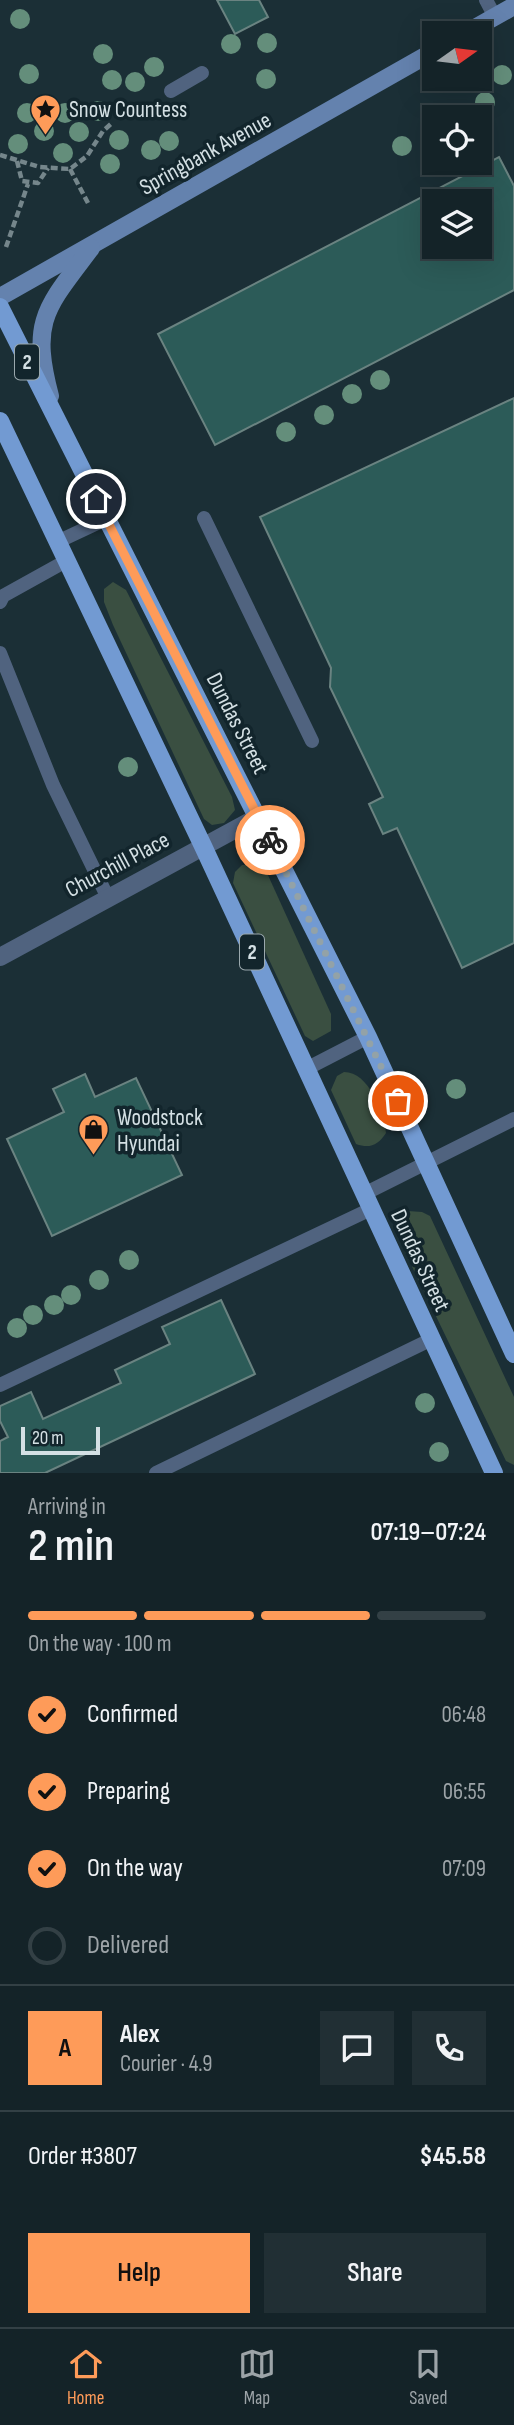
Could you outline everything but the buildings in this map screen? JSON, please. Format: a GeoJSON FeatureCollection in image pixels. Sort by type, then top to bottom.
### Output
{"type":"FeatureCollection","features":[{"type":"Feature","properties":{"kind":"main road"},"geometry":{"type":"LineString","coordinates":[[488,21],[514,6]]}},
{"type":"Feature","properties":{"kind":"main road","name":"Springbank Avenue"},"geometry":{"type":"LineString","coordinates":[[0,297],[422,58]]}},
{"type":"Feature","properties":{"kind":"main road"},"geometry":{"type":"LineString","coordinates":[[55,416],[39,344],[47,311],[95,242]]}},
{"type":"Feature","properties":{"kind":"main road","name":"Dundas Street"},"geometry":{"type":"LineString","coordinates":[[0,307],[368,1037],[514,1354]]}},
{"type":"Feature","properties":{"kind":"main road","name":"Dundas Street"},"geometry":{"type":"LineString","coordinates":[[2,427],[203,846],[494,1473]]}},
{"type":"Feature","properties":{"kind":"street","name":"Churchill Place"},"geometry":{"type":"LineString","coordinates":[[0,957],[107,896],[258,817]]}},
{"type":"Feature","properties":{"kind":"lane"},"geometry":{"type":"LineString","coordinates":[[486,0],[495,17]]}},
{"type":"Feature","properties":{"kind":"lane"},"geometry":{"type":"LineString","coordinates":[[171,91],[202,74]]}},
{"type":"Feature","properties":{"kind":"lane"},"geometry":{"type":"LineString","coordinates":[[204,518],[312,741]]}},
{"type":"Feature","properties":{"kind":"lane"},"geometry":{"type":"LineString","coordinates":[[57,542],[106,519]]}},
{"type":"Feature","properties":{"kind":"lane"},"geometry":{"type":"LineString","coordinates":[[0,602],[3,596],[66,561]]}},
{"type":"Feature","properties":{"kind":"lane"},"geometry":{"type":"LineString","coordinates":[[0,653],[53,785],[107,896]]}},
{"type":"Feature","properties":{"kind":"lane"},"geometry":{"type":"LineString","coordinates":[[306,1069],[368,1037]]}},
{"type":"Feature","properties":{"kind":"lane"},"geometry":{"type":"LineString","coordinates":[[0,1385],[368,1202],[428,1165],[514,1119]]}},
{"type":"Feature","properties":{"kind":"lane"},"geometry":{"type":"LineString","coordinates":[[156,1473],[432,1339]]}},
{"type":"Feature","properties":{"kind":"path"},"geometry":{"type":"LineString","coordinates":[[0,155],[48,168],[69,169],[87,156],[103,131],[112,123]]}},
{"type":"Feature","properties":{"kind":"path"},"geometry":{"type":"LineString","coordinates":[[17,160],[22,181],[28,184],[38,183],[48,168]]}},
{"type":"Feature","properties":{"kind":"path"},"geometry":{"type":"LineString","coordinates":[[69,169],[88,203]]}},
{"type":"Feature","properties":{"kind":"path"},"geometry":{"type":"LineString","coordinates":[[6,247],[28,184]]}},
{"type":"Feature","properties":{"kind":"green space"},"geometry":{"type":"Polygon","coordinates":[[[113,582],[126,590],[232,797],[235,810],[224,823],[212,825],[204,819],[113,625],[104,602],[104,589],[113,582]]]}},
{"type":"Feature","properties":{"kind":"green space"},"geometry":{"type":"Polygon","coordinates":[[[242,865],[259,865],[267,873],[331,1014],[331,1031],[313,1041],[305,1036],[233,883],[235,872],[242,865]]]}},
{"type":"Feature","properties":{"kind":"green space"},"geometry":{"type":"Polygon","coordinates":[[[344,1072],[361,1079],[378,1104],[386,1133],[373,1145],[356,1144],[331,1090],[337,1076],[344,1072]]]}},
{"type":"Feature","properties":{"kind":"green space"},"geometry":{"type":"Polygon","coordinates":[[[408,1211],[422,1212],[430,1216],[514,1397],[514,1465],[506,1461],[404,1250],[399,1224],[408,1211]]]}},
{"type":"Feature","properties":{"kind":"way so far"},"geometry":{"type":"LineString","coordinates":[[270,840],[398,1101]]}},
{"type":"Feature","properties":{"kind":"place","name":"Snow Countess"},"geometry":{"type":"Point","coordinates":[46,136]}},
{"type":"Feature","properties":{"kind":"place","name":"Woodstock Hyundai"},"geometry":{"type":"Point","coordinates":[94,1157]}},
{"type":"Feature","properties":{"kind":"route"},"geometry":{"type":"LineString","coordinates":[[96,499],[270,840]]}}]}
